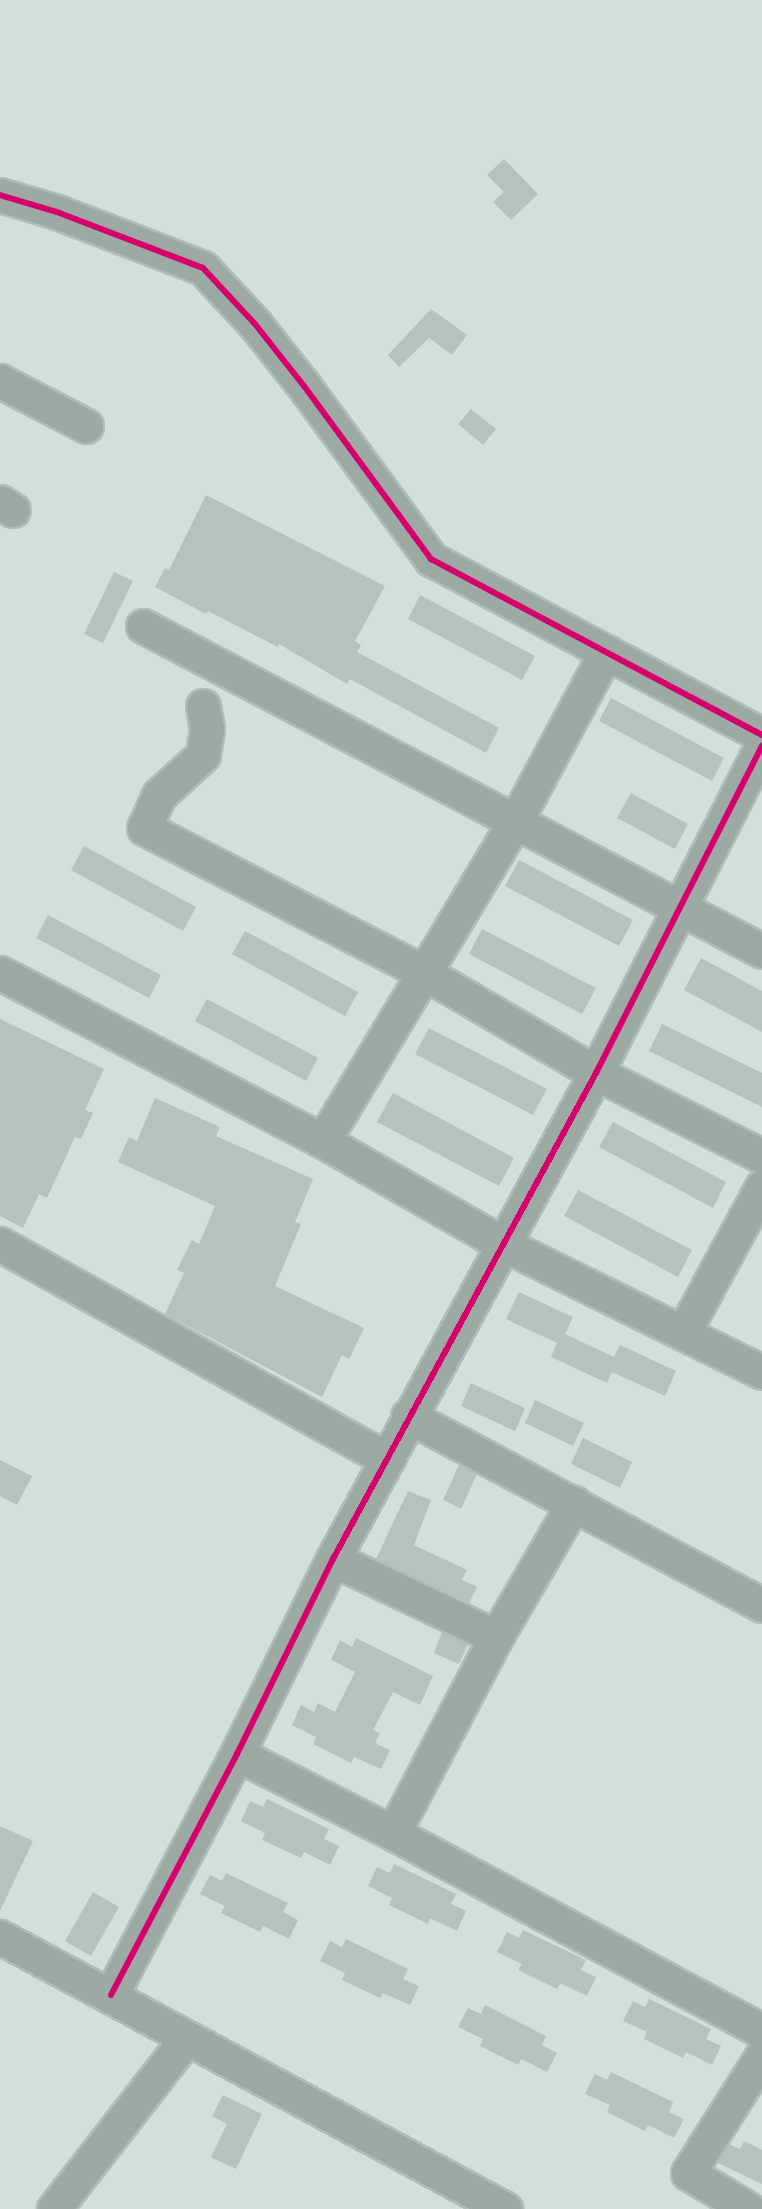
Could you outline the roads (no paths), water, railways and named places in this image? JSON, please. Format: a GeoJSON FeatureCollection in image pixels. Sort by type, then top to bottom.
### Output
{"type":"FeatureCollection","features":[{"type":"Feature","properties":{"kind":"street"},"geometry":{"type":"LineString","coordinates":[[0,195],[57,212],[203,268],[297,377],[431,559],[762,735]]}},
{"type":"Feature","properties":{"kind":"street"},"geometry":{"type":"LineString","coordinates":[[0,381],[86,426]]}},
{"type":"Feature","properties":{"kind":"street"},"geometry":{"type":"LineString","coordinates":[[143,626],[762,951]]}},
{"type":"Feature","properties":{"kind":"street"},"geometry":{"type":"LineString","coordinates":[[323,1141],[515,822],[606,652]]}},
{"type":"Feature","properties":{"kind":"street"},"geometry":{"type":"LineString","coordinates":[[203,706],[207,729],[203,755],[159,795],[144,828],[424,973],[596,1073],[762,1156]]}},
{"type":"Feature","properties":{"kind":"street"},"geometry":{"type":"LineString","coordinates":[[111,1995],[237,1754],[333,1558],[501,1243],[596,1073],[677,907],[762,746]]}},
{"type":"Feature","properties":{"kind":"street"},"geometry":{"type":"LineString","coordinates":[[0,974],[323,1141],[501,1243],[684,1331],[762,1372]]}},
{"type":"Feature","properties":{"kind":"street"},"geometry":{"type":"LineString","coordinates":[[684,1331],[762,1187]]}},
{"type":"Feature","properties":{"kind":"street"},"geometry":{"type":"LineString","coordinates":[[0,1244],[387,1459]]}},
{"type":"Feature","properties":{"kind":"street"},"geometry":{"type":"LineString","coordinates":[[408,1416],[762,1605]]}},
{"type":"Feature","properties":{"kind":"street"},"geometry":{"type":"LineString","coordinates":[[393,1833],[496,1637],[574,1503]]}},
{"type":"Feature","properties":{"kind":"street"},"geometry":{"type":"LineString","coordinates":[[333,1558],[496,1637]]}},
{"type":"Feature","properties":{"kind":"street"},"geometry":{"type":"LineString","coordinates":[[237,1754],[393,1833],[762,2031]]}},
{"type":"Feature","properties":{"kind":"street"},"geometry":{"type":"LineString","coordinates":[[0,1937],[505,2209]]}},
{"type":"Feature","properties":{"kind":"street"},"geometry":{"type":"LineString","coordinates":[[54,2209],[186,2039]]}},
{"type":"Feature","properties":{"kind":"street"},"geometry":{"type":"LineString","coordinates":[[748,2209],[688,2173],[762,2056]]}}]}
